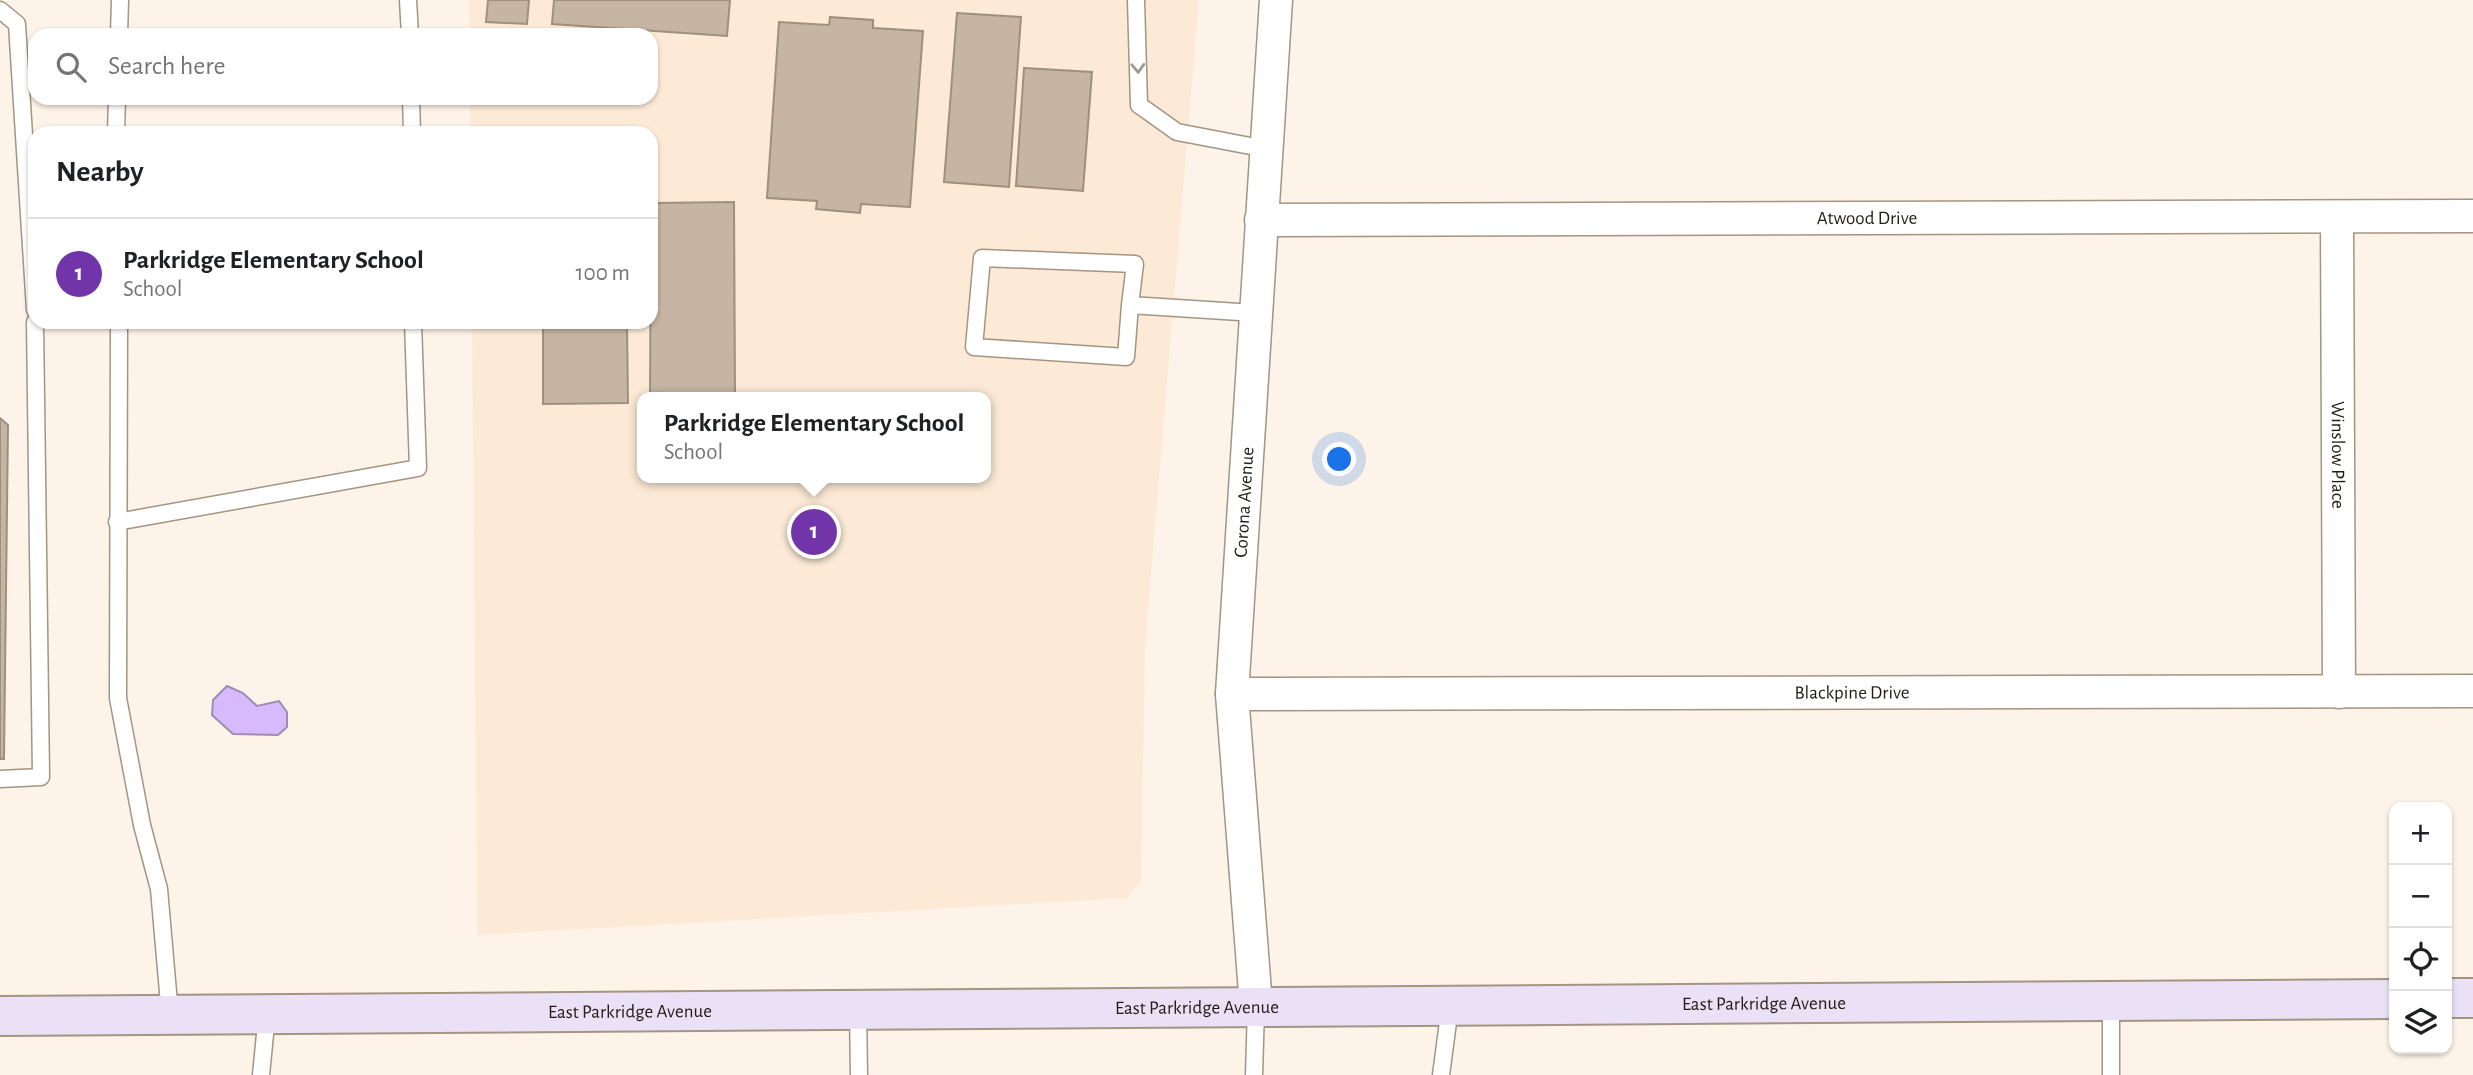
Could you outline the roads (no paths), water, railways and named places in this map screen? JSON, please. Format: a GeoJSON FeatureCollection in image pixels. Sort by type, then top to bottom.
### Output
{"type":"FeatureCollection","features":[{"type":"Feature","properties":{"kind":"main road"},"geometry":{"type":"LineString","coordinates":[[2452,999],[2473,998]]}},
{"type":"Feature","properties":{"kind":"main road","name":"East Parkridge Avenue"},"geometry":{"type":"LineString","coordinates":[[0,1016],[2389,999]]}},
{"type":"Feature","properties":{"kind":"street","name":"Corona Avenue"},"geometry":{"type":"LineString","coordinates":[[1256,1005],[1232,694],[1276,0]]}},
{"type":"Feature","properties":{"kind":"street","name":"Atwood Drive"},"geometry":{"type":"LineString","coordinates":[[1261,220],[2473,216]]}},
{"type":"Feature","properties":{"kind":"street","name":"Winslow Place"},"geometry":{"type":"LineString","coordinates":[[2337,217],[2339,692]]}},
{"type":"Feature","properties":{"kind":"street","name":"Blackpine Drive"},"geometry":{"type":"LineString","coordinates":[[1232,694],[2473,691]]}},
{"type":"Feature","properties":{"kind":"lane"},"geometry":{"type":"LineString","coordinates":[[119,28],[120,0]]}},
{"type":"Feature","properties":{"kind":"lane"},"geometry":{"type":"LineString","coordinates":[[408,0],[410,28]]}},
{"type":"Feature","properties":{"kind":"lane"},"geometry":{"type":"LineString","coordinates":[[1136,0],[1139,105],[1177,132],[1266,149]]}},
{"type":"Feature","properties":{"kind":"lane"},"geometry":{"type":"LineString","coordinates":[[0,10],[17,24],[28,199]]}},
{"type":"Feature","properties":{"kind":"lane"},"geometry":{"type":"LineString","coordinates":[[116,126],[117,105]]}},
{"type":"Feature","properties":{"kind":"lane"},"geometry":{"type":"LineString","coordinates":[[411,105],[412,126]]}},
{"type":"Feature","properties":{"kind":"lane"},"geometry":{"type":"LineString","coordinates":[[982,258],[1135,264],[1130,305],[1126,357],[974,347],[982,258]]}},
{"type":"Feature","properties":{"kind":"lane"},"geometry":{"type":"LineString","coordinates":[[1130,305],[1255,313]]}},
{"type":"Feature","properties":{"kind":"lane"},"geometry":{"type":"LineString","coordinates":[[0,779],[41,777],[35,329]]}},
{"type":"Feature","properties":{"kind":"lane"},"geometry":{"type":"LineString","coordinates":[[119,329],[118,698],[142,825],[159,890],[170,1015]]}},
{"type":"Feature","properties":{"kind":"lane"},"geometry":{"type":"LineString","coordinates":[[117,522],[418,468],[413,329]]}},
{"type":"Feature","properties":{"kind":"lane"},"geometry":{"type":"LineString","coordinates":[[2111,1000],[2111,1075]]}},
{"type":"Feature","properties":{"kind":"lane"},"geometry":{"type":"LineString","coordinates":[[1441,1075],[1450,1004]]}},
{"type":"Feature","properties":{"kind":"lane"},"geometry":{"type":"LineString","coordinates":[[1254,1075],[1256,1005]]}},
{"type":"Feature","properties":{"kind":"lane"},"geometry":{"type":"LineString","coordinates":[[858,1009],[859,1075]]}},
{"type":"Feature","properties":{"kind":"lane"},"geometry":{"type":"LineString","coordinates":[[261,1075],[267,1014]]}},
{"type":"Feature","properties":{"kind":"place","name":"Parkridge Elementary School"},"geometry":{"type":"Point","coordinates":[814,532]}}]}
